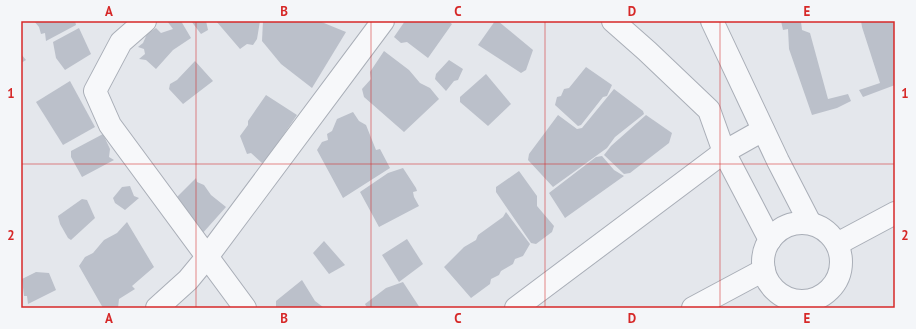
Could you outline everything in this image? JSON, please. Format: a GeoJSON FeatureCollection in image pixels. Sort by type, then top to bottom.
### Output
{"type":"FeatureCollection","features":[{"type":"Feature","properties":{"kind":"street"},"geometry":{"type":"LineString","coordinates":[[145,21],[121,42],[95,90],[110,125],[245,308]]}},
{"type":"Feature","properties":{"kind":"street"},"geometry":{"type":"LineString","coordinates":[[157,308],[188,280],[383,21]]}},
{"type":"Feature","properties":{"kind":"street"},"geometry":{"type":"LineString","coordinates":[[613,21],[709,110],[724,152],[770,240]]}},
{"type":"Feature","properties":{"kind":"street"},"geometry":{"type":"LineString","coordinates":[[712,21],[810,223]]}},
{"type":"Feature","properties":{"kind":"street"},"geometry":{"type":"LineString","coordinates":[[516,308],[724,152],[764,130]]}},
{"type":"Feature","properties":{"kind":"street"},"geometry":{"type":"LineString","coordinates":[[837,244],[895,213]]}},
{"type":"Feature","properties":{"kind":"street"},"geometry":{"type":"LineString","coordinates":[[799,222],[810,223],[821,227],[830,234],[837,244],[841,255],[841,268],[838,280],[830,290],[820,298],[803,305],[785,298],[775,291],[768,281],[764,270],[763,259],[765,249],[770,240],[778,231],[788,225],[799,222]]}},
{"type":"Feature","properties":{"kind":"street"},"geometry":{"type":"LineString","coordinates":[[693,308],[764,270]]}},
{"type":"Feature","properties":{"kind":"building"},"geometry":{"type":"Polygon","coordinates":[[[34,21],[75,21],[76,25],[46,41],[45,33],[41,34],[39,27],[34,21]]]}},
{"type":"Feature","properties":{"kind":"building"},"geometry":{"type":"Polygon","coordinates":[[[167,21],[181,21],[191,38],[173,50],[156,69],[146,60],[139,59],[145,54],[144,49],[138,47],[143,43],[147,34],[156,28],[161,33],[173,29],[167,21]]]}},
{"type":"Feature","properties":{"kind":"building"},"geometry":{"type":"Polygon","coordinates":[[[191,21],[206,21],[208,30],[201,34],[191,21]]]}},
{"type":"Feature","properties":{"kind":"building"},"geometry":{"type":"Polygon","coordinates":[[[216,21],[260,21],[257,39],[253,45],[247,44],[240,49],[216,21]]]}},
{"type":"Feature","properties":{"kind":"building"},"geometry":{"type":"Polygon","coordinates":[[[263,21],[319,21],[346,32],[312,88],[281,64],[262,41],[263,21]]]}},
{"type":"Feature","properties":{"kind":"building"},"geometry":{"type":"Polygon","coordinates":[[[405,21],[448,21],[452,24],[428,58],[407,42],[401,43],[394,37],[405,21]]]}},
{"type":"Feature","properties":{"kind":"building"},"geometry":{"type":"Polygon","coordinates":[[[495,21],[498,21],[533,50],[526,70],[521,73],[478,45],[495,21]]]}},
{"type":"Feature","properties":{"kind":"building"},"geometry":{"type":"Polygon","coordinates":[[[781,21],[804,21],[801,22],[802,30],[810,33],[828,99],[848,94],[851,101],[837,108],[812,115],[789,49],[788,29],[783,30],[781,21]]]}},
{"type":"Feature","properties":{"kind":"building"},"geometry":{"type":"Polygon","coordinates":[[[861,21],[893,21],[895,27],[895,85],[863,97],[859,90],[880,83],[861,21]]]}},
{"type":"Feature","properties":{"kind":"building"},"geometry":{"type":"Polygon","coordinates":[[[79,28],[91,54],[65,70],[56,58],[53,42],[79,28]]]}},
{"type":"Feature","properties":{"kind":"building"},"geometry":{"type":"Polygon","coordinates":[[[384,51],[409,70],[420,83],[430,88],[439,99],[404,132],[364,97],[362,89],[371,79],[370,72],[384,51]]]}},
{"type":"Feature","properties":{"kind":"building"},"geometry":{"type":"Polygon","coordinates":[[[21,54],[26,60],[21,63],[21,54]]]}},
{"type":"Feature","properties":{"kind":"building"},"geometry":{"type":"Polygon","coordinates":[[[449,60],[463,69],[458,80],[454,81],[446,91],[435,79],[436,74],[449,60]]]}},
{"type":"Feature","properties":{"kind":"building"},"geometry":{"type":"Polygon","coordinates":[[[195,61],[213,81],[183,104],[169,89],[170,84],[177,80],[195,61]]]}},
{"type":"Feature","properties":{"kind":"building"},"geometry":{"type":"Polygon","coordinates":[[[586,67],[612,85],[607,96],[603,97],[581,125],[578,126],[555,105],[557,97],[561,96],[564,89],[569,88],[586,67]]]}},
{"type":"Feature","properties":{"kind":"building"},"geometry":{"type":"Polygon","coordinates":[[[486,74],[511,104],[488,126],[460,102],[460,97],[486,74]]]}},
{"type":"Feature","properties":{"kind":"building"},"geometry":{"type":"Polygon","coordinates":[[[70,81],[95,127],[63,145],[36,102],[70,81]]]}},
{"type":"Feature","properties":{"kind":"building"},"geometry":{"type":"Polygon","coordinates":[[[614,89],[643,111],[644,114],[615,137],[607,148],[553,187],[528,160],[529,154],[558,115],[577,129],[582,128],[614,89]]]}},
{"type":"Feature","properties":{"kind":"building"},"geometry":{"type":"Polygon","coordinates":[[[266,95],[297,115],[265,162],[262,163],[251,153],[247,154],[240,136],[248,125],[248,121],[266,95]]]}},
{"type":"Feature","properties":{"kind":"building"},"geometry":{"type":"Polygon","coordinates":[[[353,112],[359,121],[366,125],[376,150],[380,149],[390,168],[343,198],[317,150],[322,142],[328,140],[327,134],[332,131],[337,119],[353,112]]]}},
{"type":"Feature","properties":{"kind":"building"},"geometry":{"type":"Polygon","coordinates":[[[646,115],[672,133],[669,143],[630,173],[624,174],[604,155],[611,146],[646,115]]]}},
{"type":"Feature","properties":{"kind":"building"},"geometry":{"type":"Polygon","coordinates":[[[103,134],[110,149],[109,157],[114,160],[82,177],[71,157],[71,151],[103,134]]]}},
{"type":"Feature","properties":{"kind":"building"},"geometry":{"type":"Polygon","coordinates":[[[602,156],[614,170],[624,176],[565,218],[549,193],[596,157],[602,156]]]}},
{"type":"Feature","properties":{"kind":"building"},"geometry":{"type":"Polygon","coordinates":[[[403,168],[416,188],[417,191],[413,192],[419,206],[379,227],[360,192],[388,173],[403,168]]]}},
{"type":"Feature","properties":{"kind":"building"},"geometry":{"type":"Polygon","coordinates":[[[519,171],[537,196],[537,206],[554,226],[552,232],[536,244],[531,243],[496,192],[496,187],[519,171]]]}},
{"type":"Feature","properties":{"kind":"building"},"geometry":{"type":"Polygon","coordinates":[[[196,178],[197,182],[204,185],[211,195],[226,207],[201,235],[176,198],[196,178]]]}},
{"type":"Feature","properties":{"kind":"building"},"geometry":{"type":"Polygon","coordinates":[[[130,186],[134,196],[139,198],[125,210],[115,203],[113,198],[122,187],[130,186]]]}},
{"type":"Feature","properties":{"kind":"building"},"geometry":{"type":"Polygon","coordinates":[[[82,199],[87,200],[95,218],[71,240],[68,238],[60,224],[58,216],[82,199]]]}},
{"type":"Feature","properties":{"kind":"building"},"geometry":{"type":"Polygon","coordinates":[[[506,212],[530,244],[523,256],[515,259],[513,264],[501,271],[499,275],[491,279],[490,284],[471,298],[444,267],[464,247],[476,240],[478,235],[503,217],[506,212]]]}},
{"type":"Feature","properties":{"kind":"building"},"geometry":{"type":"Polygon","coordinates":[[[127,222],[154,267],[132,286],[135,289],[119,299],[118,308],[103,308],[79,266],[85,257],[93,253],[104,240],[117,233],[127,222]]]}},
{"type":"Feature","properties":{"kind":"building"},"geometry":{"type":"Polygon","coordinates":[[[407,239],[423,264],[399,282],[382,255],[407,239]]]}},
{"type":"Feature","properties":{"kind":"building"},"geometry":{"type":"Polygon","coordinates":[[[324,241],[345,265],[329,274],[313,253],[324,241]]]}},
{"type":"Feature","properties":{"kind":"building"},"geometry":{"type":"Polygon","coordinates":[[[36,272],[49,273],[56,290],[28,304],[27,296],[24,296],[22,279],[36,272]]]}},
{"type":"Feature","properties":{"kind":"building"},"geometry":{"type":"Polygon","coordinates":[[[302,280],[315,301],[323,307],[276,308],[276,301],[302,280]]]}},
{"type":"Feature","properties":{"kind":"building"},"geometry":{"type":"Polygon","coordinates":[[[403,282],[420,308],[367,308],[365,304],[386,288],[403,282]]]}}]}
